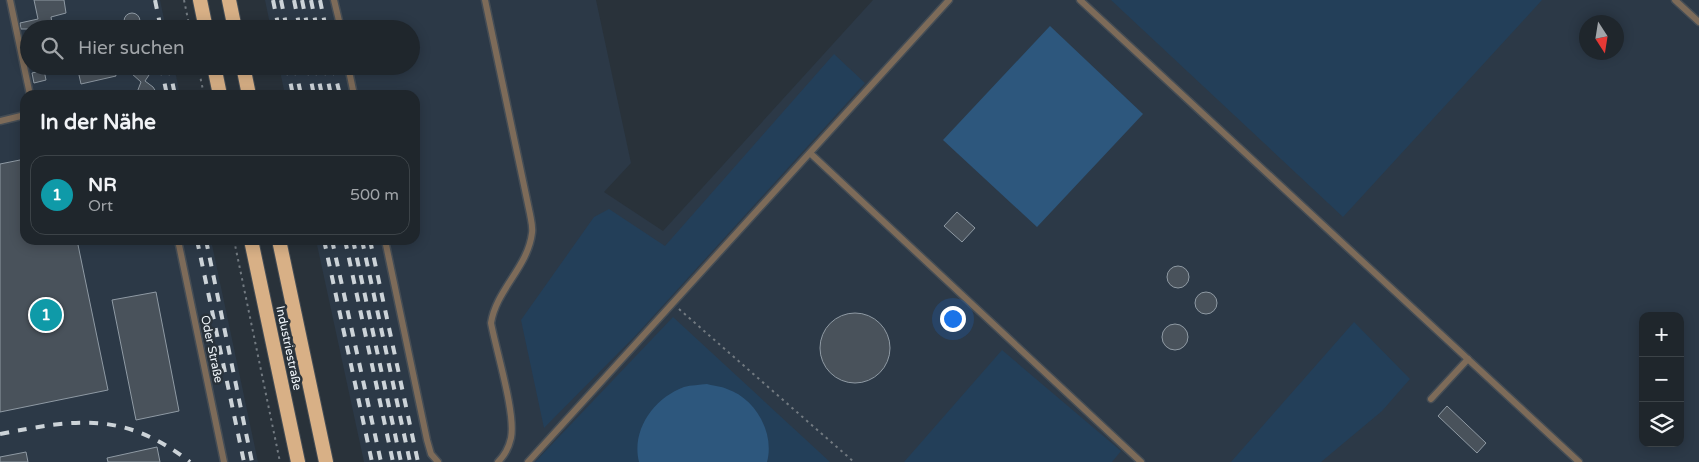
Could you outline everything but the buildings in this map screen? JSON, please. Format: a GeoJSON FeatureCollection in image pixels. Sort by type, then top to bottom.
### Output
{"type":"FeatureCollection","features":[{"type":"Feature","properties":{"kind":"highway"},"geometry":{"type":"LineString","coordinates":[[200,0],[204,20]]}},
{"type":"Feature","properties":{"kind":"highway"},"geometry":{"type":"LineString","coordinates":[[229,0],[233,20]]}},
{"type":"Feature","properties":{"kind":"highway"},"geometry":{"type":"LineString","coordinates":[[216,75],[219,90]]}},
{"type":"Feature","properties":{"kind":"highway"},"geometry":{"type":"LineString","coordinates":[[245,75],[248,90]]}},
{"type":"Feature","properties":{"kind":"highway","name":"Industriestraße"},"geometry":{"type":"LineString","coordinates":[[252,245],[298,462]]}},
{"type":"Feature","properties":{"kind":"highway","name":"Industriestraße"},"geometry":{"type":"LineString","coordinates":[[280,245],[326,462]]}},
{"type":"Feature","properties":{"kind":"lane"},"geometry":{"type":"LineString","coordinates":[[10,0],[20,48]]}},
{"type":"Feature","properties":{"kind":"lane"},"geometry":{"type":"LineString","coordinates":[[334,0],[338,20]]}},
{"type":"Feature","properties":{"kind":"lane"},"geometry":{"type":"LineString","coordinates":[[485,0],[530,214],[532,232],[529,248],[493,308],[491,323],[512,421],[511,438],[506,451],[498,462]]}},
{"type":"Feature","properties":{"kind":"lane"},"geometry":{"type":"LineString","coordinates":[[528,462],[949,0]]}},
{"type":"Feature","properties":{"kind":"lane"},"geometry":{"type":"LineString","coordinates":[[1080,0],[1579,462]]}},
{"type":"Feature","properties":{"kind":"lane"},"geometry":{"type":"LineString","coordinates":[[1675,0],[1699,22]]}},
{"type":"Feature","properties":{"kind":"lane"},"geometry":{"type":"LineString","coordinates":[[26,75],[29,90]]}},
{"type":"Feature","properties":{"kind":"lane"},"geometry":{"type":"LineString","coordinates":[[350,75],[353,90]]}},
{"type":"Feature","properties":{"kind":"lane"},"geometry":{"type":"LineString","coordinates":[[0,121],[20,117]]}},
{"type":"Feature","properties":{"kind":"lane"},"geometry":{"type":"LineString","coordinates":[[810,154],[1141,462]]}},
{"type":"Feature","properties":{"kind":"lane","name":"Oder Straße"},"geometry":{"type":"LineString","coordinates":[[179,245],[224,462]]}},
{"type":"Feature","properties":{"kind":"lane"},"geometry":{"type":"LineString","coordinates":[[386,245],[427,440],[431,454],[438,462]]}},
{"type":"Feature","properties":{"kind":"lane"},"geometry":{"type":"LineString","coordinates":[[1431,399],[1468,359]]}},
{"type":"Feature","properties":{"kind":"path"},"geometry":{"type":"LineString","coordinates":[[184,0],[188,20]]}},
{"type":"Feature","properties":{"kind":"path"},"geometry":{"type":"LineString","coordinates":[[200,75],[203,90]]}},
{"type":"Feature","properties":{"kind":"path"},"geometry":{"type":"LineString","coordinates":[[235,245],[280,462]]}},
{"type":"Feature","properties":{"kind":"path"},"geometry":{"type":"LineString","coordinates":[[672,303],[854,462]]}},
{"type":"Feature","properties":{"kind":"shaded area"},"geometry":{"type":"Polygon","coordinates":[[[0,0],[160,0],[164,20],[20,20],[20,75],[176,75],[179,90],[20,90],[20,245],[212,245],[258,462],[0,462],[0,0]]]}},
{"type":"Feature","properties":{"kind":"shaded area"},"geometry":{"type":"Polygon","coordinates":[[[265,0],[596,0],[631,163],[604,192],[663,231],[873,0],[1699,0],[1699,462],[364,462],[317,245],[420,245],[420,90],[284,90],[281,75],[420,75],[420,20],[269,20],[265,0]]]}},
{"type":"Feature","properties":{"kind":"shaded area"},"geometry":{"type":"Polygon","coordinates":[[[1111,0],[1542,0],[1343,217],[1111,0]]]}},
{"type":"Feature","properties":{"kind":"shaded area"},"geometry":{"type":"Polygon","coordinates":[[[1050,26],[1143,114],[1037,227],[943,140],[1050,26]]]}},
{"type":"Feature","properties":{"kind":"shaded area"},"geometry":{"type":"Polygon","coordinates":[[[834,54],[865,83],[637,334],[544,428],[521,320],[594,217],[609,209],[665,246],[834,54]]]}},
{"type":"Feature","properties":{"kind":"shaded area"},"geometry":{"type":"Polygon","coordinates":[[[673,317],[830,462],[535,462],[673,317]]]}},
{"type":"Feature","properties":{"kind":"shaded area"},"geometry":{"type":"Polygon","coordinates":[[[1354,322],[1410,379],[1382,411],[1321,462],[1231,462],[1354,322]]]}},
{"type":"Feature","properties":{"kind":"shaded area"},"geometry":{"type":"Polygon","coordinates":[[[1002,350],[1121,451],[1112,462],[904,462],[1002,350]]]}},
{"type":"Feature","properties":{"kind":"shaded area"},"geometry":{"type":"Polygon","coordinates":[[[707,384],[722,387],[737,394],[754,408],[761,418],[768,440],[767,462],[639,462],[638,438],[647,417],[654,407],[673,392],[684,387],[707,384]]]}},
{"type":"Feature","properties":{"kind":"railway"},"geometry":{"type":"LineString","coordinates":[[155,0],[159,20]]}},
{"type":"Feature","properties":{"kind":"railway"},"geometry":{"type":"LineString","coordinates":[[273,0],[277,20]]}},
{"type":"Feature","properties":{"kind":"railway"},"geometry":{"type":"LineString","coordinates":[[281,0],[285,20]]}},
{"type":"Feature","properties":{"kind":"railway"},"geometry":{"type":"LineString","coordinates":[[294,0],[298,20]]}},
{"type":"Feature","properties":{"kind":"railway"},"geometry":{"type":"LineString","coordinates":[[302,0],[306,20]]}},
{"type":"Feature","properties":{"kind":"railway"},"geometry":{"type":"LineString","coordinates":[[311,0],[315,20]]}},
{"type":"Feature","properties":{"kind":"railway"},"geometry":{"type":"LineString","coordinates":[[320,0],[324,20]]}},
{"type":"Feature","properties":{"kind":"railway"},"geometry":{"type":"LineString","coordinates":[[163,75],[166,90]]}},
{"type":"Feature","properties":{"kind":"railway"},"geometry":{"type":"LineString","coordinates":[[171,75],[174,90]]}},
{"type":"Feature","properties":{"kind":"railway"},"geometry":{"type":"LineString","coordinates":[[289,75],[292,90]]}},
{"type":"Feature","properties":{"kind":"railway"},"geometry":{"type":"LineString","coordinates":[[297,75],[300,90]]}},
{"type":"Feature","properties":{"kind":"railway"},"geometry":{"type":"LineString","coordinates":[[310,75],[313,90]]}},
{"type":"Feature","properties":{"kind":"railway"},"geometry":{"type":"LineString","coordinates":[[318,75],[321,90]]}},
{"type":"Feature","properties":{"kind":"railway"},"geometry":{"type":"LineString","coordinates":[[327,75],[330,90]]}},
{"type":"Feature","properties":{"kind":"railway"},"geometry":{"type":"LineString","coordinates":[[335,75],[339,90]]}},
{"type":"Feature","properties":{"kind":"railway"},"geometry":{"type":"LineString","coordinates":[[198,245],[244,462]]}},
{"type":"Feature","properties":{"kind":"railway"},"geometry":{"type":"LineString","coordinates":[[207,245],[252,462]]}},
{"type":"Feature","properties":{"kind":"railway"},"geometry":{"type":"LineString","coordinates":[[325,245],[372,462]]}},
{"type":"Feature","properties":{"kind":"railway"},"geometry":{"type":"LineString","coordinates":[[333,245],[381,462]]}},
{"type":"Feature","properties":{"kind":"railway"},"geometry":{"type":"LineString","coordinates":[[346,245],[393,462]]}},
{"type":"Feature","properties":{"kind":"railway"},"geometry":{"type":"LineString","coordinates":[[354,245],[401,462]]}},
{"type":"Feature","properties":{"kind":"railway"},"geometry":{"type":"LineString","coordinates":[[363,245],[410,462]]}},
{"type":"Feature","properties":{"kind":"railway"},"geometry":{"type":"LineString","coordinates":[[371,245],[418,462]]}},
{"type":"Feature","properties":{"kind":"railway"},"geometry":{"type":"LineString","coordinates":[[0,434],[53,425],[99,423],[143,434],[190,462]]}},
{"type":"Feature","properties":{"kind":"place","name":"NR"},"geometry":{"type":"Point","coordinates":[46,315]}}]}
